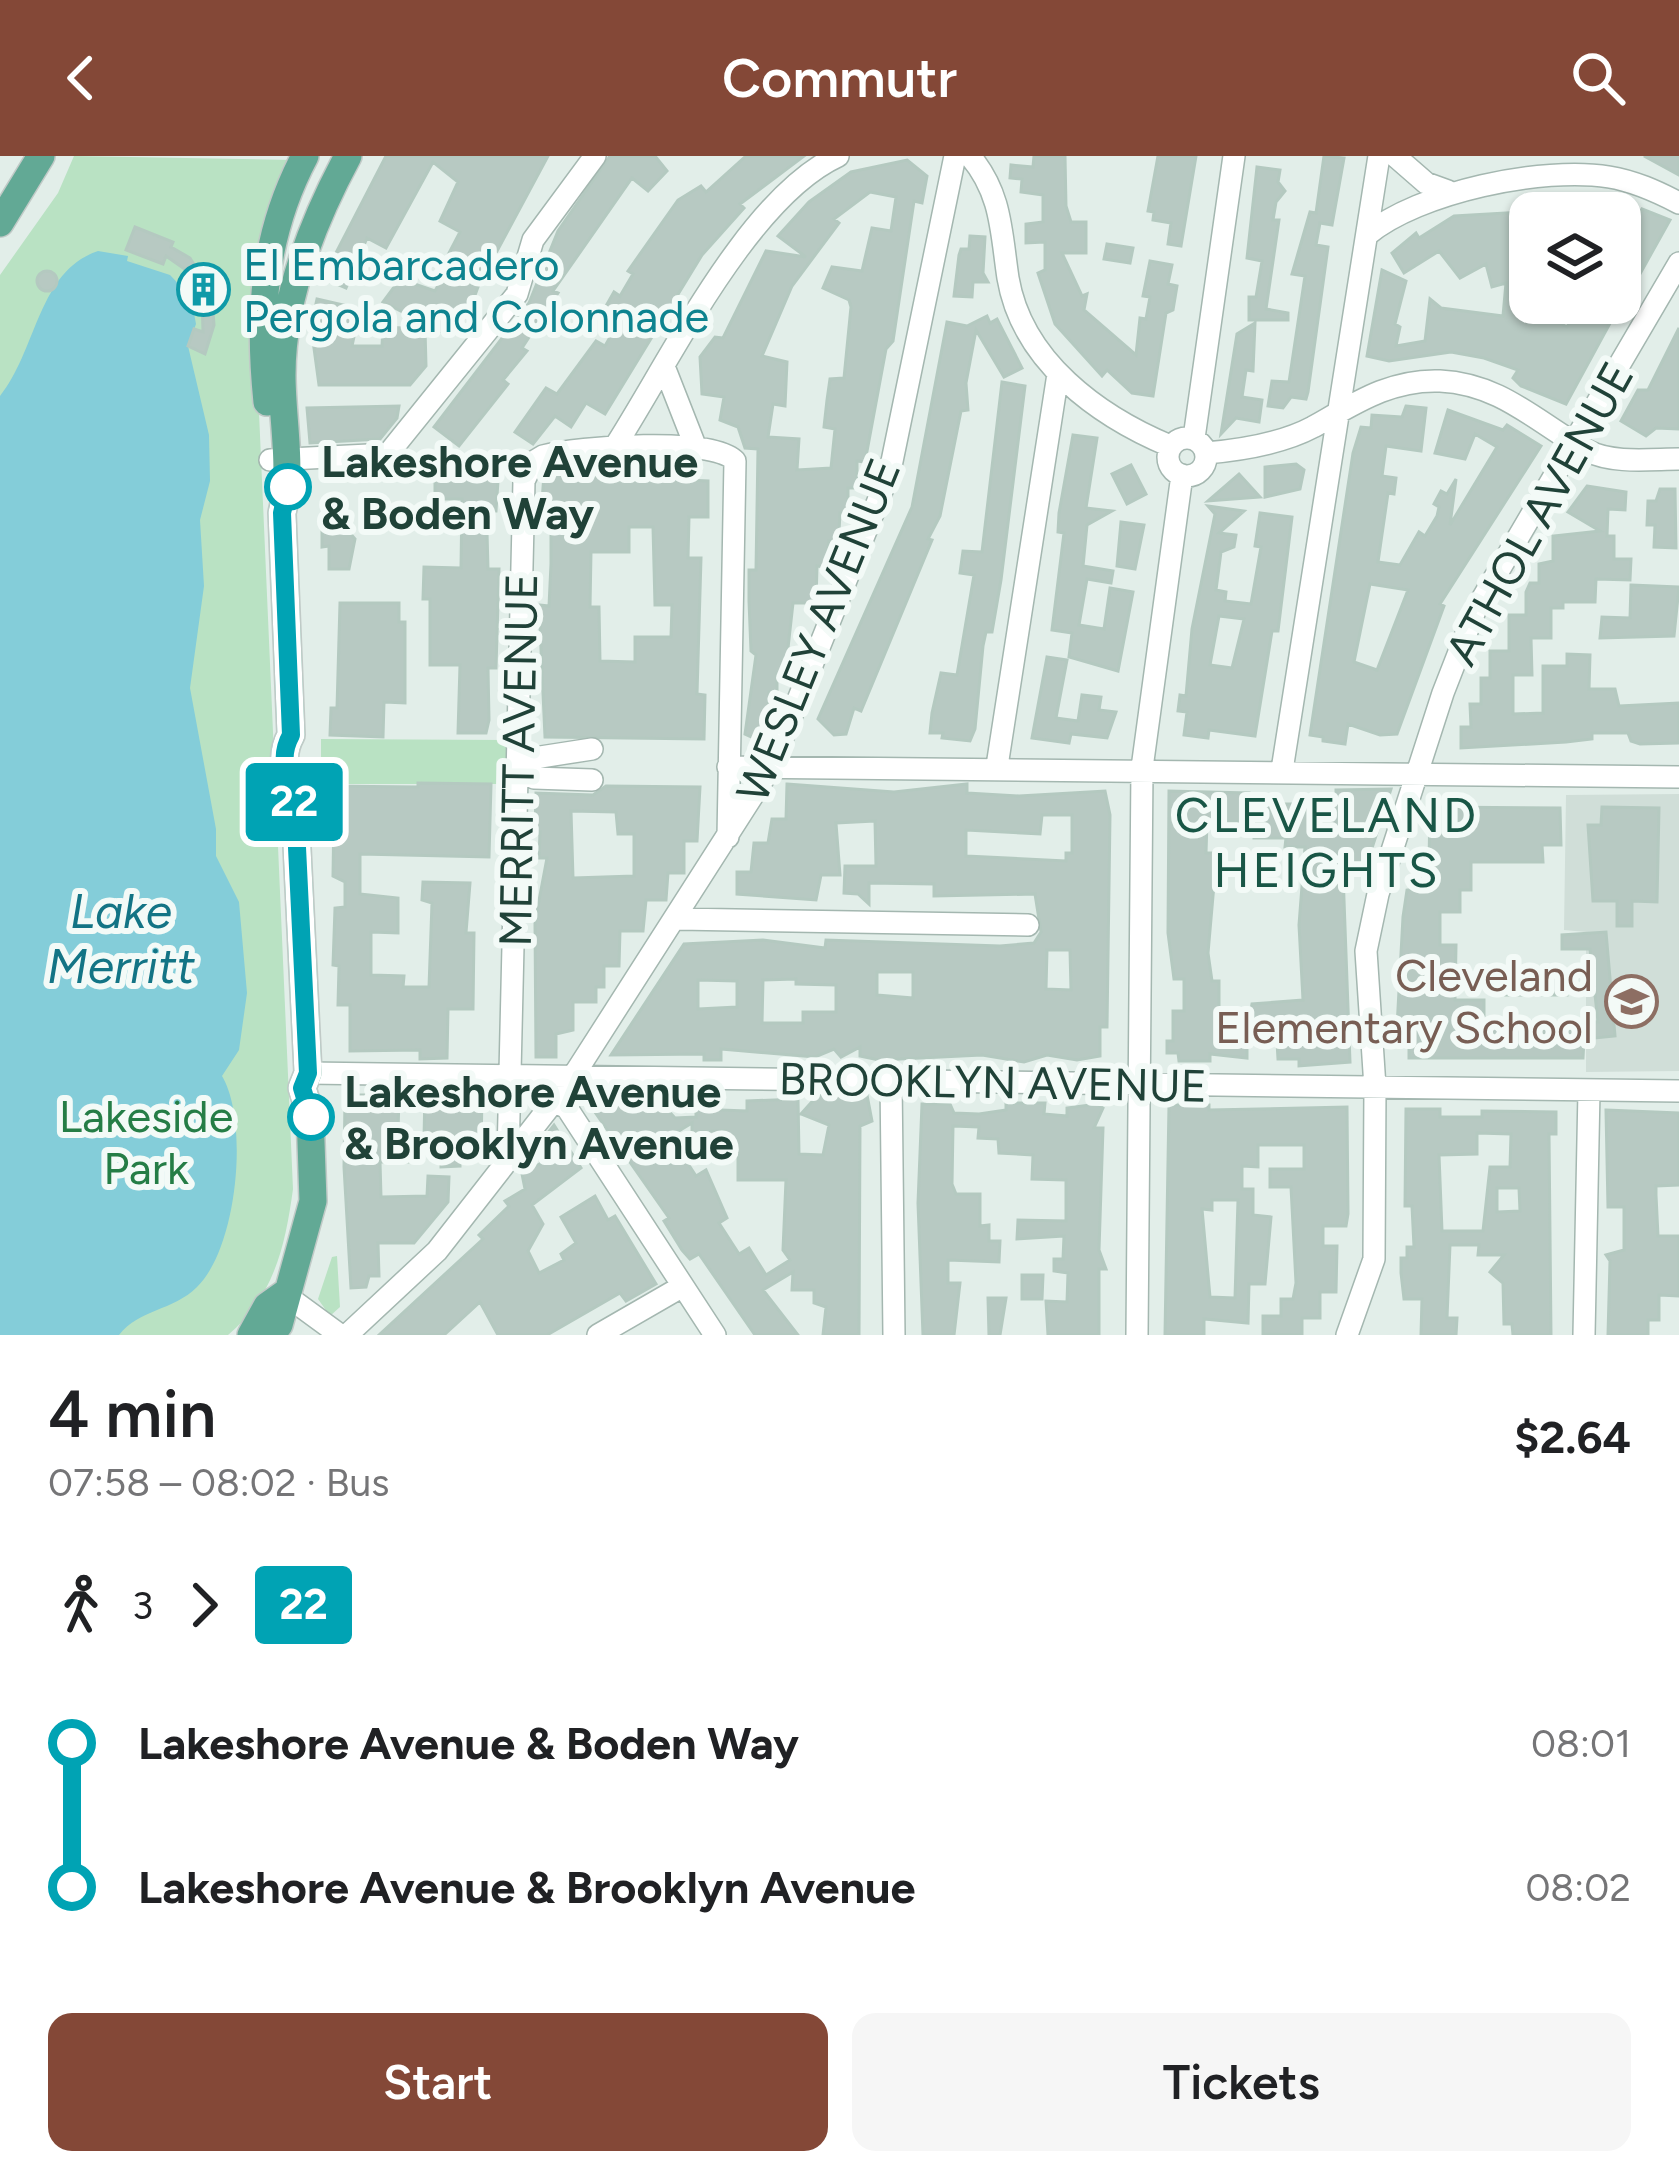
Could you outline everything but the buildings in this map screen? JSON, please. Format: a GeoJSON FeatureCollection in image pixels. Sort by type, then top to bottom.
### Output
{"type":"FeatureCollection","features":[{"type":"Feature","properties":{"kind":"main road"},"geometry":{"type":"LineString","coordinates":[[0,223],[41,156]]}},
{"type":"Feature","properties":{"kind":"main road"},"geometry":{"type":"LineString","coordinates":[[271,1335],[279,1325],[284,1294],[304,1246],[313,1201],[310,1113],[302,1088],[308,1073],[294,786],[301,776],[291,735],[282,513],[262,312],[273,232],[305,156]]}},
{"type":"Feature","properties":{"kind":"main road"},"geometry":{"type":"LineString","coordinates":[[278,460],[286,321],[302,266],[345,161]]}},
{"type":"Feature","properties":{"kind":"main road"},"geometry":{"type":"LineString","coordinates":[[251,1335],[267,1306],[284,1294]]}},
{"type":"Feature","properties":{"kind":"street"},"geometry":{"type":"LineString","coordinates":[[315,156],[345,161]]}},
{"type":"Feature","properties":{"kind":"street"},"geometry":{"type":"LineString","coordinates":[[278,460],[388,454],[517,294],[533,240],[595,156]]}},
{"type":"Feature","properties":{"kind":"street"},"geometry":{"type":"LineString","coordinates":[[614,448],[750,231],[804,178],[838,156]]}},
{"type":"Feature","properties":{"kind":"street","name":"WESLEY AVENUE"},"geometry":{"type":"LineString","coordinates":[[284,1294],[344,1335],[436,1251],[572,1078],[728,842],[771,767],[890,471],[955,156]]}},
{"type":"Feature","properties":{"kind":"street"},"geometry":{"type":"LineString","coordinates":[[970,156],[995,195],[1018,310],[1058,374],[1097,407],[1170,446],[1262,445],[1400,385],[1456,382],[1519,404],[1590,453],[1623,459],[1679,459]]}},
{"type":"Feature","properties":{"kind":"street"},"geometry":{"type":"LineString","coordinates":[[1182,475],[1198,472],[1234,156]]}},
{"type":"Feature","properties":{"kind":"street"},"geometry":{"type":"LineString","coordinates":[[1282,770],[1379,156]]}},
{"type":"Feature","properties":{"kind":"street"},"geometry":{"type":"LineString","coordinates":[[1395,156],[1426,183],[1448,191]]}},
{"type":"Feature","properties":{"kind":"street"},"geometry":{"type":"LineString","coordinates":[[1367,235],[1389,217],[1448,191],[1602,176],[1645,186],[1679,202]]}},
{"type":"Feature","properties":{"kind":"street","name":"ATHOL AVENUE"},"geometry":{"type":"LineString","coordinates":[[1347,1335],[1374,1258],[1375,1087],[1366,951],[1378,894],[1443,692],[1475,611],[1679,263]]}},
{"type":"Feature","properties":{"kind":"street"},"geometry":{"type":"LineString","coordinates":[[665,369],[696,448]]}},
{"type":"Feature","properties":{"kind":"street"},"geometry":{"type":"LineString","coordinates":[[997,766],[1058,374]]}},
{"type":"Feature","properties":{"kind":"street"},"geometry":{"type":"LineString","coordinates":[[1170,446],[1168,461],[1182,475]]}},
{"type":"Feature","properties":{"kind":"street"},"geometry":{"type":"LineString","coordinates":[[614,448],[728,453],[736,469],[728,842]]}},
{"type":"Feature","properties":{"kind":"street","name":"MERRITT AVENUE"},"geometry":{"type":"LineString","coordinates":[[508,1157],[526,470],[560,452],[614,448]]}},
{"type":"Feature","properties":{"kind":"street"},"geometry":{"type":"LineString","coordinates":[[1137,1335],[1142,768],[1182,475]]}},
{"type":"Feature","properties":{"kind":"street"},"geometry":{"type":"LineString","coordinates":[[592,749],[534,758],[519,771],[534,778],[592,780]]}},
{"type":"Feature","properties":{"kind":"street"},"geometry":{"type":"LineString","coordinates":[[728,767],[997,766],[1679,777]]}},
{"type":"Feature","properties":{"kind":"street"},"geometry":{"type":"LineString","coordinates":[[678,919],[1028,925]]}},
{"type":"Feature","properties":{"kind":"street","name":"BROOKLYN AVENUE"},"geometry":{"type":"LineString","coordinates":[[308,1073],[1679,1090]]}},
{"type":"Feature","properties":{"kind":"street"},"geometry":{"type":"LineString","coordinates":[[509,1078],[567,1108],[715,1335]]}},
{"type":"Feature","properties":{"kind":"street"},"geometry":{"type":"LineString","coordinates":[[891,1080],[894,1335]]}},
{"type":"Feature","properties":{"kind":"street"},"geometry":{"type":"LineString","coordinates":[[1584,1335],[1589,1090]]}},
{"type":"Feature","properties":{"kind":"street"},"geometry":{"type":"LineString","coordinates":[[598,1335],[683,1286]]}},
{"type":"Feature","properties":{"kind":"shaded area","name":"Cleveland Elementary School"},"geometry":{"type":"Polygon","coordinates":[[[1679,794],[1679,1071],[1586,1072],[1586,932],[1564,930],[1566,795],[1679,794]]]}},
{"type":"Feature","properties":{"kind":"green space","name":"Lake Merritt"},"geometry":{"type":"Polygon","coordinates":[[[74,156],[292,160],[261,234],[254,298],[293,1189],[286,1231],[267,1287],[228,1335],[0,1335],[0,275],[58,193],[74,156]]]}},
{"type":"Feature","properties":{"kind":"green space"},"geometry":{"type":"Polygon","coordinates":[[[321,739],[506,740],[506,784],[321,784],[321,739]]]}},
{"type":"Feature","properties":{"kind":"green space"},"geometry":{"type":"Polygon","coordinates":[[[337,1256],[340,1307],[330,1316],[318,1299],[332,1257],[337,1256]]]}},
{"type":"Feature","properties":{"kind":"water","name":"Lake Merritt"},"geometry":{"type":"Polygon","coordinates":[[[98,251],[128,256],[127,261],[170,275],[191,297],[196,324],[188,346],[209,435],[210,481],[200,520],[204,586],[190,688],[216,829],[216,856],[239,902],[247,993],[239,1050],[222,1076],[235,1122],[235,1183],[222,1243],[211,1268],[188,1295],[136,1320],[119,1335],[0,1335],[0,396],[50,294],[78,261],[98,251]]]}},
{"type":"Feature","properties":{"kind":"bus line","name":"22"},"geometry":{"type":"LineString","coordinates":[[288,487],[282,513],[291,735],[285,747],[286,776],[294,786],[308,1073],[302,1088],[311,1117]]}},
{"type":"Feature","properties":{"kind":"place","name":"El Embarcadero Pergola and Colonnade"},"geometry":{"type":"Point","coordinates":[204,290]}},
{"type":"Feature","properties":{"kind":"place","name":"Lakeshore Avenue & Boden Way"},"geometry":{"type":"Point","coordinates":[288,487]}},
{"type":"Feature","properties":{"kind":"place","name":"Cleveland Elementary School"},"geometry":{"type":"Point","coordinates":[1632,1001]}},
{"type":"Feature","properties":{"kind":"place","name":"Lakeshore Avenue & Brooklyn Avenue"},"geometry":{"type":"Point","coordinates":[311,1117]}},
{"type":"Feature","properties":{"kind":"district","name":"CLEVELAND HEIGHTS"},"geometry":{"type":"Point","coordinates":[1327,842]}},
{"type":"Feature","properties":{"kind":"park label","name":"Lakeside Park"},"geometry":{"type":"Point","coordinates":[146,1142]}}]}
